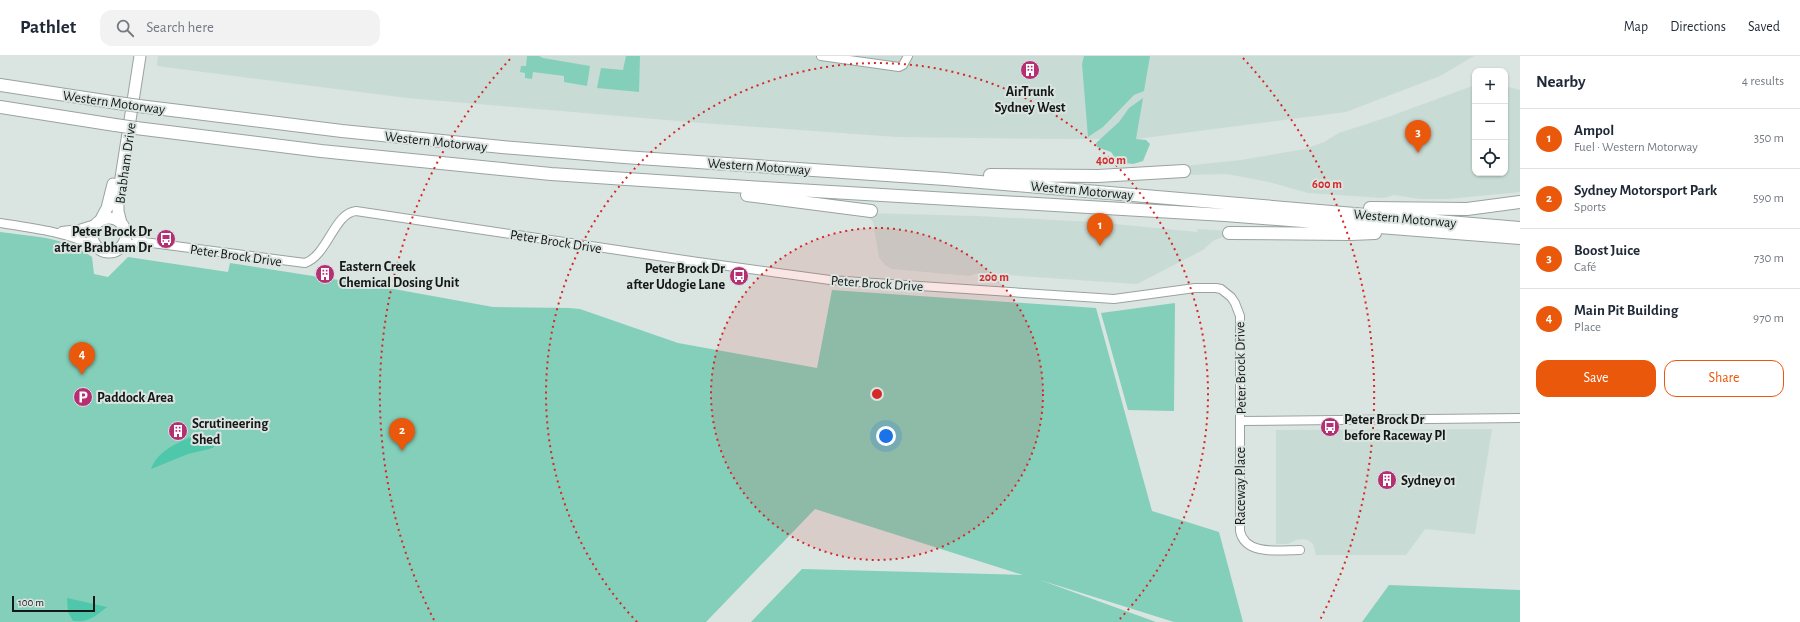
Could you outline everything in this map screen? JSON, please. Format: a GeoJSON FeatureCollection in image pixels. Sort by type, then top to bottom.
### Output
{"type":"FeatureCollection","features":[{"type":"Feature","properties":{"kind":"highway","name":"Western Motorway"},"geometry":{"type":"LineString","coordinates":[[0,85],[118,103],[327,130],[502,147],[945,179],[1520,228]]}},
{"type":"Feature","properties":{"kind":"highway","name":"Western Motorway"},"geometry":{"type":"LineString","coordinates":[[0,107],[136,128],[378,157],[500,169],[640,180],[1225,215],[1520,238]]}},
{"type":"Feature","properties":{"kind":"highway"},"geometry":{"type":"LineString","coordinates":[[945,179],[950,174],[1090,176],[1184,171]]}},
{"type":"Feature","properties":{"kind":"highway"},"geometry":{"type":"LineString","coordinates":[[640,180],[695,190],[758,196],[871,211]]}},
{"type":"Feature","properties":{"kind":"highway"},"geometry":{"type":"LineString","coordinates":[[1275,207],[1317,206],[1467,209],[1520,202]]}},
{"type":"Feature","properties":{"kind":"highway"},"geometry":{"type":"LineString","coordinates":[[1229,233],[1351,234],[1414,230]]}},
{"type":"Feature","properties":{"kind":"main road","name":"Brabham Drive"},"geometry":{"type":"LineString","coordinates":[[99,222],[107,208],[112,192],[134,56]]}},
{"type":"Feature","properties":{"kind":"main road","name":"Brabham Drive"},"geometry":{"type":"LineString","coordinates":[[123,227],[118,210],[118,197],[140,56]]}},
{"type":"Feature","properties":{"kind":"main road"},"geometry":{"type":"LineString","coordinates":[[106,218],[113,219],[123,227],[126,238],[123,245],[117,250],[110,252],[96,247],[92,234],[94,228],[99,222],[106,218]]}},
{"type":"Feature","properties":{"kind":"street"},"geometry":{"type":"LineString","coordinates":[[821,56],[838,57],[899,67],[903,65],[908,56]]}},
{"type":"Feature","properties":{"kind":"street","name":"Peter Brock Drive"},"geometry":{"type":"LineString","coordinates":[[123,245],[144,242],[305,263],[310,261],[321,251],[346,214],[356,211],[698,262],[830,280],[1114,299],[1195,288],[1216,288],[1221,289],[1236,302],[1240,316],[1240,421],[1520,418]]}},
{"type":"Feature","properties":{"kind":"street"},"geometry":{"type":"LineString","coordinates":[[0,222],[78,238],[96,247]]}},
{"type":"Feature","properties":{"kind":"street"},"geometry":{"type":"LineString","coordinates":[[53,232],[79,229],[99,222]]}},
{"type":"Feature","properties":{"kind":"street","name":"Peter Brock Drive"},"geometry":{"type":"LineString","coordinates":[[123,227],[144,242]]}},
{"type":"Feature","properties":{"kind":"street","name":"Raceway Place"},"geometry":{"type":"LineString","coordinates":[[1240,421],[1240,530],[1242,538],[1250,545],[1259,549],[1300,550]]}},
{"type":"Feature","properties":{"kind":"shaded area"},"geometry":{"type":"Polygon","coordinates":[[[158,56],[1474,56],[1440,76],[1346,112],[1137,139],[1069,139],[897,137],[702,123],[407,98],[157,66],[158,56]]]}},
{"type":"Feature","properties":{"kind":"shaded area"},"geometry":{"type":"Polygon","coordinates":[[[527,56],[539,56],[590,66],[587,86],[564,82],[564,76],[533,72],[532,79],[525,78],[525,73],[520,72],[521,66],[526,66],[527,56]]]}},
{"type":"Feature","properties":{"kind":"shaded area"},"geometry":{"type":"Polygon","coordinates":[[[626,56],[640,56],[639,92],[597,88],[601,68],[623,70],[626,56]]]}},
{"type":"Feature","properties":{"kind":"shaded area"},"geometry":{"type":"Polygon","coordinates":[[[1084,56],[1150,56],[1144,91],[1134,95],[1103,127],[1088,137],[1082,64],[1084,56]]]}},
{"type":"Feature","properties":{"kind":"shaded area"},"geometry":{"type":"Polygon","coordinates":[[[1472,86],[1472,176],[1508,176],[1508,87],[1520,90],[1520,192],[1448,199],[1420,199],[1394,195],[1384,198],[1308,193],[1269,182],[1227,174],[1185,175],[1184,166],[1241,160],[1305,149],[1324,142],[1339,133],[1388,117],[1472,86]]]}},
{"type":"Feature","properties":{"kind":"shaded area"},"geometry":{"type":"Polygon","coordinates":[[[1143,98],[1136,139],[1146,140],[1150,144],[1143,161],[1133,164],[1118,162],[1111,152],[1097,147],[1096,143],[1119,122],[1129,108],[1143,98]]]}},
{"type":"Feature","properties":{"kind":"shaded area"},"geometry":{"type":"Polygon","coordinates":[[[865,213],[976,216],[1093,222],[1197,232],[1198,229],[1230,231],[1229,235],[1214,240],[1203,250],[1137,284],[978,273],[969,276],[892,269],[885,265],[879,258],[873,222],[865,213]]]}},
{"type":"Feature","properties":{"kind":"shaded area"},"geometry":{"type":"Polygon","coordinates":[[[0,232],[48,238],[70,245],[92,257],[94,274],[108,277],[128,257],[228,272],[230,263],[383,287],[493,307],[580,309],[678,343],[817,368],[832,290],[1096,308],[1152,511],[1219,532],[1243,622],[1174,622],[1040,580],[1156,622],[751,622],[802,569],[1023,575],[815,509],[706,622],[0,622],[0,232]]]}},
{"type":"Feature","properties":{"kind":"shaded area"},"geometry":{"type":"Polygon","coordinates":[[[319,266],[332,268],[330,277],[314,275],[315,270],[319,266]]]}},
{"type":"Feature","properties":{"kind":"shaded area"},"geometry":{"type":"Polygon","coordinates":[[[1175,303],[1174,411],[1128,410],[1101,313],[1175,303]]]}},
{"type":"Feature","properties":{"kind":"shaded area"},"geometry":{"type":"Polygon","coordinates":[[[1492,429],[1475,534],[1425,529],[1406,555],[1316,555],[1313,544],[1308,540],[1302,539],[1288,544],[1276,544],[1276,430],[1492,429]]]}},
{"type":"Feature","properties":{"kind":"shaded area"},"geometry":{"type":"Polygon","coordinates":[[[200,433],[211,440],[214,447],[188,454],[151,469],[159,456],[171,446],[200,433]]]}},
{"type":"Feature","properties":{"kind":"shaded area"},"geometry":{"type":"Polygon","coordinates":[[[1389,585],[1520,590],[1520,622],[1362,622],[1389,585]]]}},
{"type":"Feature","properties":{"kind":"shaded area"},"geometry":{"type":"Polygon","coordinates":[[[67,598],[107,607],[99,614],[88,620],[73,621],[68,612],[67,598]]]}},
{"type":"Feature","properties":{"kind":"place","name":"AirTrunk Sydney West"},"geometry":{"type":"Point","coordinates":[1030,70]}},
{"type":"Feature","properties":{"kind":"place","name":"Boost Juice"},"geometry":{"type":"Point","coordinates":[1418,153]}},
{"type":"Feature","properties":{"kind":"place","name":"Peter Brock Dr after Brabham Dr"},"geometry":{"type":"Point","coordinates":[166,239]}},
{"type":"Feature","properties":{"kind":"place","name":"Ampol"},"geometry":{"type":"Point","coordinates":[1100,246]}},
{"type":"Feature","properties":{"kind":"place","name":"Eastern Creek Chemical Dosing Unit"},"geometry":{"type":"Point","coordinates":[325,274]}},
{"type":"Feature","properties":{"kind":"place","name":"Peter Brock Dr after Udogie Lane"},"geometry":{"type":"Point","coordinates":[739,276]}},
{"type":"Feature","properties":{"kind":"place","name":"Main Pit Building"},"geometry":{"type":"Point","coordinates":[82,375]}},
{"type":"Feature","properties":{"kind":"place","name":"Paddock Area"},"geometry":{"type":"Point","coordinates":[83,397]}},
{"type":"Feature","properties":{"kind":"place","name":"Peter Brock Dr before Raceway Pl"},"geometry":{"type":"Point","coordinates":[1330,427]}},
{"type":"Feature","properties":{"kind":"place","name":"Scrutineering Shed"},"geometry":{"type":"Point","coordinates":[178,431]}},
{"type":"Feature","properties":{"kind":"place","name":"Sydney Motorsport Park"},"geometry":{"type":"Point","coordinates":[402,451]}},
{"type":"Feature","properties":{"kind":"place","name":"Sydney 01"},"geometry":{"type":"Point","coordinates":[1387,480]}}]}
